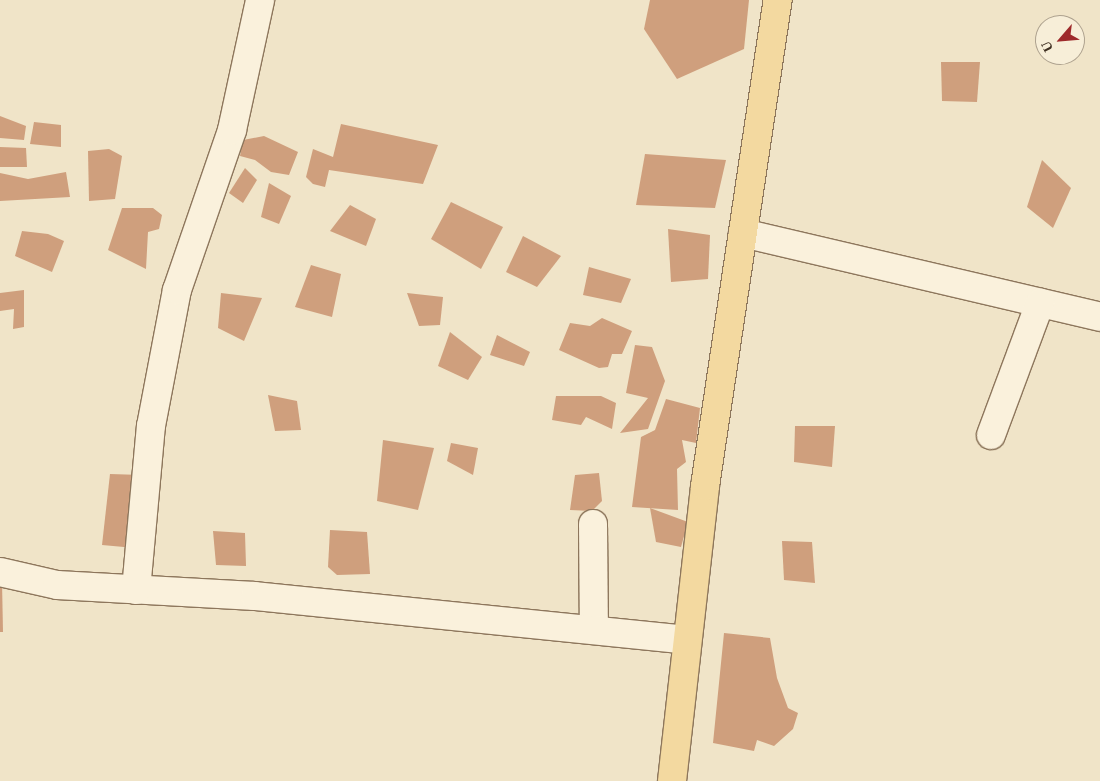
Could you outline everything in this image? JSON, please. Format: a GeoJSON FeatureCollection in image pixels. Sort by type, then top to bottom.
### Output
{"type":"FeatureCollection","features":[{"type":"Feature","properties":{"kind":"main road"},"geometry":{"type":"LineString","coordinates":[[672,781],[686,640],[778,0]]}},
{"type":"Feature","properties":{"kind":"street"},"geometry":{"type":"LineString","coordinates":[[136,590],[151,426],[177,290],[232,130],[260,0]]}},
{"type":"Feature","properties":{"kind":"street"},"geometry":{"type":"LineString","coordinates":[[743,233],[1100,317]]}},
{"type":"Feature","properties":{"kind":"street"},"geometry":{"type":"LineString","coordinates":[[991,435],[1040,303]]}},
{"type":"Feature","properties":{"kind":"street"},"geometry":{"type":"LineString","coordinates":[[593,524],[594,629]]}},
{"type":"Feature","properties":{"kind":"street"},"geometry":{"type":"LineString","coordinates":[[0,572],[57,585],[594,629],[686,640]]}},
{"type":"Feature","properties":{"kind":"building"},"geometry":{"type":"Polygon","coordinates":[[[650,0],[749,0],[744,49],[677,79],[644,29],[650,0]]]}},
{"type":"Feature","properties":{"kind":"building"},"geometry":{"type":"Polygon","coordinates":[[[941,62],[980,62],[977,102],[942,101],[941,62]]]}},
{"type":"Feature","properties":{"kind":"building"},"geometry":{"type":"Polygon","coordinates":[[[0,116],[26,126],[24,140],[0,138],[0,116]]]}},
{"type":"Feature","properties":{"kind":"building"},"geometry":{"type":"Polygon","coordinates":[[[34,122],[61,125],[61,147],[30,144],[34,122]]]}},
{"type":"Feature","properties":{"kind":"building"},"geometry":{"type":"Polygon","coordinates":[[[341,124],[438,145],[423,184],[329,170],[325,187],[313,184],[306,177],[313,149],[333,157],[341,124]]]}},
{"type":"Feature","properties":{"kind":"building"},"geometry":{"type":"Polygon","coordinates":[[[264,136],[298,152],[289,175],[271,172],[255,160],[240,156],[243,140],[264,136]]]}},
{"type":"Feature","properties":{"kind":"building"},"geometry":{"type":"Polygon","coordinates":[[[0,147],[26,148],[27,167],[0,167],[0,147]]]}},
{"type":"Feature","properties":{"kind":"building"},"geometry":{"type":"Polygon","coordinates":[[[109,149],[122,156],[115,199],[89,201],[88,151],[109,149]]]}},
{"type":"Feature","properties":{"kind":"building"},"geometry":{"type":"Polygon","coordinates":[[[645,154],[726,160],[715,208],[636,205],[645,154]]]}},
{"type":"Feature","properties":{"kind":"building"},"geometry":{"type":"Polygon","coordinates":[[[1042,160],[1071,188],[1053,228],[1027,207],[1042,160]]]}},
{"type":"Feature","properties":{"kind":"building"},"geometry":{"type":"Polygon","coordinates":[[[245,168],[257,180],[243,203],[229,193],[245,168]]]}},
{"type":"Feature","properties":{"kind":"building"},"geometry":{"type":"Polygon","coordinates":[[[66,172],[70,197],[0,201],[0,173],[28,179],[66,172]]]}},
{"type":"Feature","properties":{"kind":"building"},"geometry":{"type":"Polygon","coordinates":[[[269,183],[291,196],[279,224],[261,217],[269,183]]]}},
{"type":"Feature","properties":{"kind":"building"},"geometry":{"type":"Polygon","coordinates":[[[451,202],[503,227],[481,269],[431,239],[451,202]]]}},
{"type":"Feature","properties":{"kind":"building"},"geometry":{"type":"Polygon","coordinates":[[[350,205],[376,219],[366,246],[330,231],[350,205]]]}},
{"type":"Feature","properties":{"kind":"building"},"geometry":{"type":"Polygon","coordinates":[[[122,208],[153,208],[162,215],[159,229],[148,232],[146,269],[108,250],[122,208]]]}},
{"type":"Feature","properties":{"kind":"building"},"geometry":{"type":"Polygon","coordinates":[[[668,229],[710,235],[708,279],[671,282],[668,229]]]}},
{"type":"Feature","properties":{"kind":"building"},"geometry":{"type":"Polygon","coordinates":[[[22,231],[48,234],[64,241],[52,272],[15,256],[22,231]]]}},
{"type":"Feature","properties":{"kind":"building"},"geometry":{"type":"Polygon","coordinates":[[[523,236],[561,256],[537,287],[506,272],[523,236]]]}},
{"type":"Feature","properties":{"kind":"building"},"geometry":{"type":"Polygon","coordinates":[[[311,265],[341,274],[332,317],[295,307],[311,265]]]}},
{"type":"Feature","properties":{"kind":"building"},"geometry":{"type":"Polygon","coordinates":[[[589,267],[631,279],[621,303],[583,295],[589,267]]]}},
{"type":"Feature","properties":{"kind":"building"},"geometry":{"type":"Polygon","coordinates":[[[24,290],[24,327],[13,329],[14,309],[0,311],[0,293],[24,290]]]}},
{"type":"Feature","properties":{"kind":"building"},"geometry":{"type":"Polygon","coordinates":[[[221,293],[262,298],[244,341],[218,328],[221,293]]]}},
{"type":"Feature","properties":{"kind":"building"},"geometry":{"type":"Polygon","coordinates":[[[407,293],[443,297],[440,325],[419,326],[407,293]]]}},
{"type":"Feature","properties":{"kind":"building"},"geometry":{"type":"Polygon","coordinates":[[[602,318],[632,331],[622,354],[612,354],[608,367],[599,368],[559,350],[570,323],[590,326],[602,318]]]}},
{"type":"Feature","properties":{"kind":"building"},"geometry":{"type":"Polygon","coordinates":[[[450,332],[482,357],[468,380],[438,366],[450,332]]]}},
{"type":"Feature","properties":{"kind":"building"},"geometry":{"type":"Polygon","coordinates":[[[497,335],[530,352],[524,366],[490,355],[497,335]]]}},
{"type":"Feature","properties":{"kind":"building"},"geometry":{"type":"Polygon","coordinates":[[[635,345],[652,347],[665,381],[648,429],[620,433],[648,398],[626,393],[635,345]]]}},
{"type":"Feature","properties":{"kind":"building"},"geometry":{"type":"Polygon","coordinates":[[[268,395],[297,401],[301,430],[275,431],[268,395]]]}},
{"type":"Feature","properties":{"kind":"building"},"geometry":{"type":"Polygon","coordinates":[[[556,396],[601,396],[616,403],[612,429],[586,417],[581,425],[552,420],[556,396]]]}},
{"type":"Feature","properties":{"kind":"building"},"geometry":{"type":"Polygon","coordinates":[[[666,399],[700,408],[696,443],[682,440],[686,462],[677,469],[678,510],[632,507],[641,437],[655,430],[666,399]]]}},
{"type":"Feature","properties":{"kind":"building"},"geometry":{"type":"Polygon","coordinates":[[[795,426],[835,426],[832,467],[794,462],[795,426]]]}},
{"type":"Feature","properties":{"kind":"building"},"geometry":{"type":"Polygon","coordinates":[[[383,440],[434,448],[418,510],[377,501],[383,440]]]}},
{"type":"Feature","properties":{"kind":"building"},"geometry":{"type":"Polygon","coordinates":[[[451,443],[478,448],[473,475],[447,461],[451,443]]]}},
{"type":"Feature","properties":{"kind":"building"},"geometry":{"type":"Polygon","coordinates":[[[599,473],[602,501],[592,511],[570,510],[575,475],[599,473]]]}},
{"type":"Feature","properties":{"kind":"building"},"geometry":{"type":"Polygon","coordinates":[[[110,474],[142,475],[135,548],[102,545],[110,474]]]}},
{"type":"Feature","properties":{"kind":"building"},"geometry":{"type":"Polygon","coordinates":[[[650,508],[688,522],[681,547],[656,542],[650,508]]]}},
{"type":"Feature","properties":{"kind":"building"},"geometry":{"type":"Polygon","coordinates":[[[330,530],[367,532],[370,574],[337,575],[328,567],[330,530]]]}},
{"type":"Feature","properties":{"kind":"building"},"geometry":{"type":"Polygon","coordinates":[[[213,531],[245,533],[246,566],[216,565],[213,531]]]}},
{"type":"Feature","properties":{"kind":"building"},"geometry":{"type":"Polygon","coordinates":[[[782,541],[812,542],[815,583],[784,580],[782,541]]]}},
{"type":"Feature","properties":{"kind":"building"},"geometry":{"type":"Polygon","coordinates":[[[0,581],[2,581],[3,632],[0,632],[0,581]]]}},
{"type":"Feature","properties":{"kind":"building"},"geometry":{"type":"Polygon","coordinates":[[[724,633],[770,638],[777,678],[788,708],[798,713],[793,729],[774,746],[757,740],[754,751],[713,743],[724,633]]]}}]}
